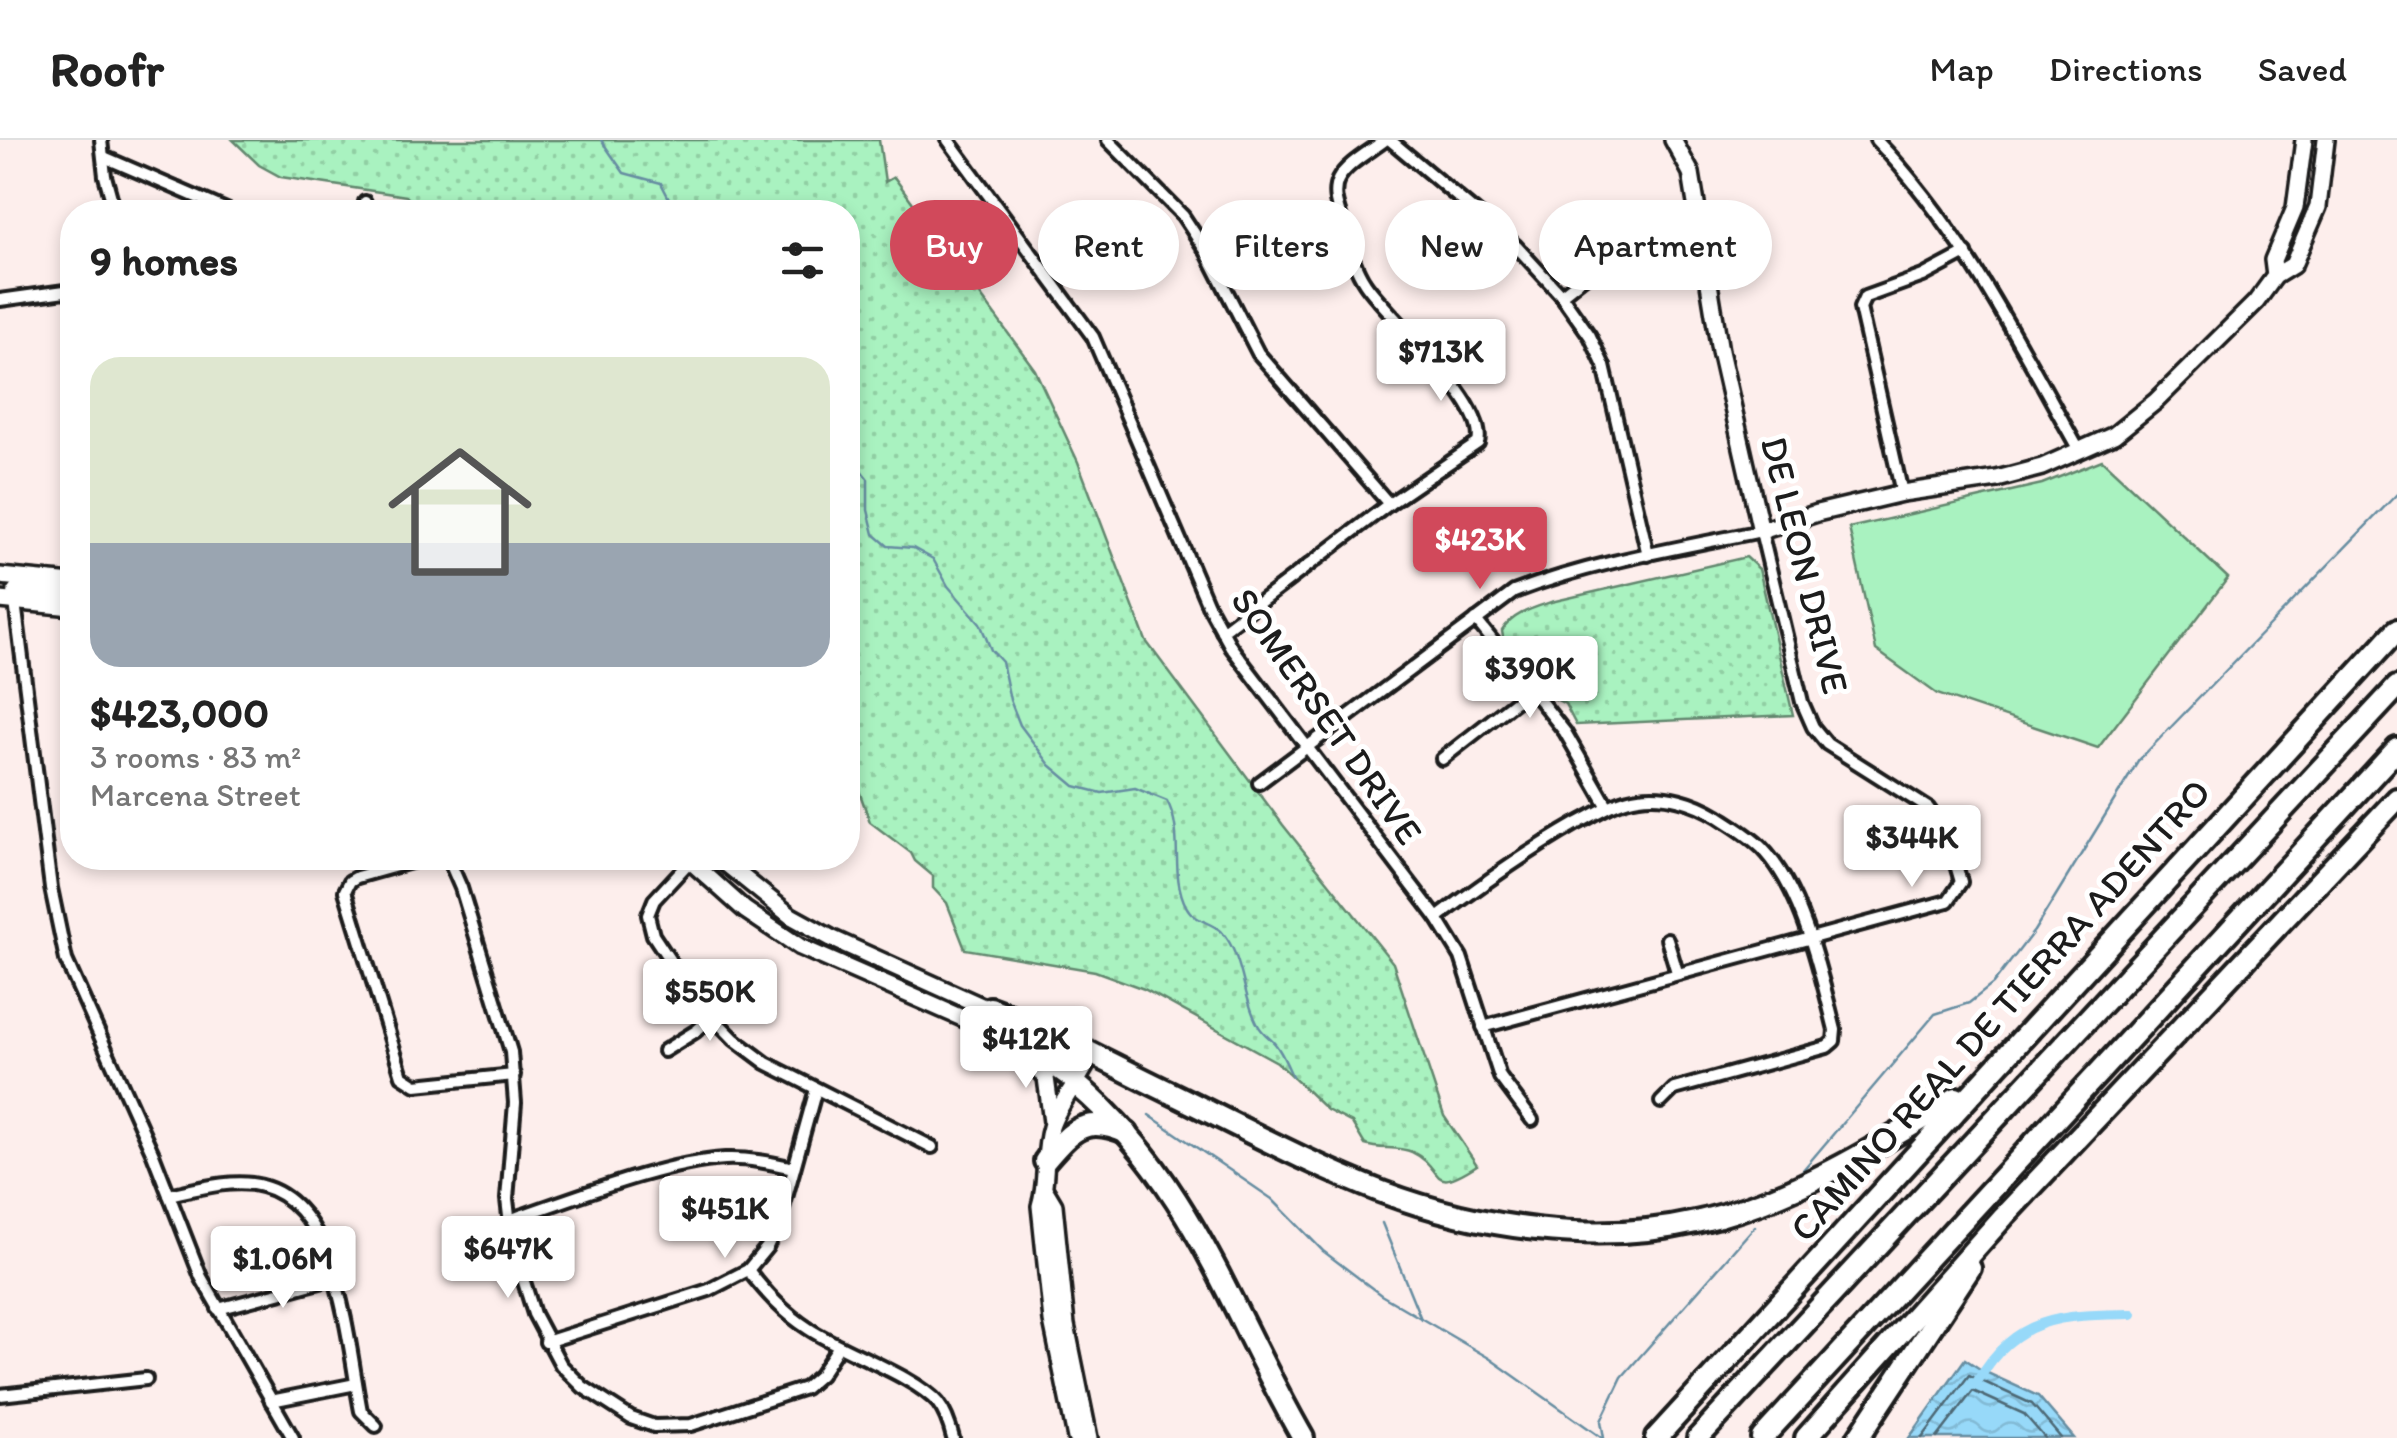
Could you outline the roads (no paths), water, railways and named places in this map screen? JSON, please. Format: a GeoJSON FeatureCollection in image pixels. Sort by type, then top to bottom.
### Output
{"type":"FeatureCollection","features":[{"type":"Feature","properties":{"kind":"highway","name":"CAMINO REAL DE TIERRA ADENTRO"},"geometry":{"type":"LineString","coordinates":[[1658,1435],[2397,630]]}},
{"type":"Feature","properties":{"kind":"highway"},"geometry":{"type":"LineString","coordinates":[[1698,1438],[2397,687]]}},
{"type":"Feature","properties":{"kind":"highway"},"geometry":{"type":"LineString","coordinates":[[1762,1438],[2397,749]]}},
{"type":"Feature","properties":{"kind":"highway"},"geometry":{"type":"LineString","coordinates":[[1806,1438],[2004,1216],[2397,799]]}},
{"type":"Feature","properties":{"kind":"highway"},"geometry":{"type":"LineString","coordinates":[[990,1008],[1385,1193],[1455,1214],[1539,1230],[1625,1230],[1693,1223],[1763,1200],[1853,1160],[1978,1083]]}},
{"type":"Feature","properties":{"kind":"highway"},"geometry":{"type":"LineString","coordinates":[[1081,1074],[1220,1129],[1257,1134]]}},
{"type":"Feature","properties":{"kind":"highway"},"geometry":{"type":"LineString","coordinates":[[1081,1074],[1163,1176],[1199,1234],[1304,1438]]}},
{"type":"Feature","properties":{"kind":"highway"},"geometry":{"type":"LineString","coordinates":[[1045,1160],[1081,1126],[1109,1125],[1131,1135]]}},
{"type":"Feature","properties":{"kind":"highway"},"geometry":{"type":"LineString","coordinates":[[1858,1438],[2004,1216]]}},
{"type":"Feature","properties":{"kind":"street"},"geometry":{"type":"LineString","coordinates":[[101,140],[104,176],[112,200]]}},
{"type":"Feature","properties":{"kind":"street","name":"SOMERSET DRIVE"},"geometry":{"type":"LineString","coordinates":[[948,140],[1092,337],[1222,631],[1437,918],[1461,957],[1505,1085],[1532,1120]]}},
{"type":"Feature","properties":{"kind":"street"},"geometry":{"type":"LineString","coordinates":[[1108,140],[1183,216],[1206,251],[1258,353],[1389,504]]}},
{"type":"Feature","properties":{"kind":"street"},"geometry":{"type":"LineString","coordinates":[[1222,631],[1389,504],[1478,443],[1481,432],[1477,418],[1440,368],[1366,284],[1353,260],[1335,196],[1337,182],[1388,140],[1516,246],[1562,295],[1590,336],[1604,366],[1648,556]]}},
{"type":"Feature","properties":{"kind":"street","name":"DE LEON DRIVE"},"geometry":{"type":"LineString","coordinates":[[1673,140],[1691,173],[1695,200]]}},
{"type":"Feature","properties":{"kind":"street"},"geometry":{"type":"LineString","coordinates":[[1876,140],[1926,194],[1966,253],[2080,452]]}},
{"type":"Feature","properties":{"kind":"street"},"geometry":{"type":"LineString","coordinates":[[2275,276],[2273,260],[2295,208],[2304,140]]}},
{"type":"Feature","properties":{"kind":"street"},"geometry":{"type":"LineString","coordinates":[[1259,783],[1514,592],[1761,531],[1817,513],[2042,467],[2114,435],[2156,401],[2256,302],[2275,276],[2292,265],[2318,206],[2326,140]]}},
{"type":"Feature","properties":{"kind":"street"},"geometry":{"type":"LineString","coordinates":[[104,157],[204,200]]}},
{"type":"Feature","properties":{"kind":"street"},"geometry":{"type":"LineString","coordinates":[[1902,493],[1860,308],[1865,296],[1904,284],[1966,253]]}},
{"type":"Feature","properties":{"kind":"street"},"geometry":{"type":"LineString","coordinates":[[1562,295],[1568,290]]}},
{"type":"Feature","properties":{"kind":"street","name":"DE LEON DRIVE"},"geometry":{"type":"LineString","coordinates":[[1483,1027],[1948,901],[1961,882],[1947,834],[1928,808],[1838,753],[1813,727],[1802,702],[1720,351],[1710,290]]}},
{"type":"Feature","properties":{"kind":"street"},"geometry":{"type":"LineString","coordinates":[[0,300],[60,292]]}},
{"type":"Feature","properties":{"kind":"street"},"geometry":{"type":"LineString","coordinates":[[0,576],[60,582]]}},
{"type":"Feature","properties":{"kind":"street"},"geometry":{"type":"LineString","coordinates":[[60,592],[16,590],[7,601],[62,946],[195,1264],[292,1438]]}},
{"type":"Feature","properties":{"kind":"street"},"geometry":{"type":"LineString","coordinates":[[7,601],[60,606]]}},
{"type":"Feature","properties":{"kind":"street"},"geometry":{"type":"LineString","coordinates":[[1476,620],[1566,732],[1608,807]]}},
{"type":"Feature","properties":{"kind":"street"},"geometry":{"type":"LineString","coordinates":[[1442,759],[1530,690]]}},
{"type":"Feature","properties":{"kind":"street"},"geometry":{"type":"LineString","coordinates":[[1437,918],[1527,852],[1608,807],[1636,797],[1666,796],[1709,810],[1752,840],[1775,864],[1810,936],[1835,1030],[1834,1041],[1827,1047],[1674,1089],[1662,1102]]}},
{"type":"Feature","properties":{"kind":"street"},"geometry":{"type":"LineString","coordinates":[[383,870],[350,881],[345,891],[402,1076],[416,1086],[514,1075]]}},
{"type":"Feature","properties":{"kind":"street"},"geometry":{"type":"LineString","coordinates":[[452,870],[504,1025],[514,1075],[514,1126],[508,1169],[509,1220],[516,1263],[546,1342],[561,1365],[583,1387],[630,1418],[670,1428],[691,1425],[805,1388],[820,1376],[839,1346]]}},
{"type":"Feature","properties":{"kind":"street"},"geometry":{"type":"LineString","coordinates":[[680,870],[654,900],[649,924],[684,984],[711,1018],[766,1063],[932,1146]]}},
{"type":"Feature","properties":{"kind":"street"},"geometry":{"type":"LineString","coordinates":[[702,870],[744,910],[800,947],[955,1013],[1081,1074]]}},
{"type":"Feature","properties":{"kind":"street"},"geometry":{"type":"LineString","coordinates":[[735,870],[774,904],[831,938],[990,1008],[1081,1074]]}},
{"type":"Feature","properties":{"kind":"street"},"geometry":{"type":"LineString","coordinates":[[1667,939],[1677,972]]}},
{"type":"Feature","properties":{"kind":"street"},"geometry":{"type":"LineString","coordinates":[[664,1051],[711,1018]]}},
{"type":"Feature","properties":{"kind":"street"},"geometry":{"type":"LineString","coordinates":[[1026,1048],[1046,1078],[1052,1124],[1040,1206],[1052,1320],[1090,1438]]}},
{"type":"Feature","properties":{"kind":"street"},"geometry":{"type":"LineString","coordinates":[[1052,1124],[1081,1074]]}},
{"type":"Feature","properties":{"kind":"street"},"geometry":{"type":"LineString","coordinates":[[546,1342],[710,1290],[748,1270],[772,1238],[816,1089]]}},
{"type":"Feature","properties":{"kind":"street"},"geometry":{"type":"LineString","coordinates":[[509,1220],[707,1161],[743,1159],[794,1168]]}},
{"type":"Feature","properties":{"kind":"street"},"geometry":{"type":"LineString","coordinates":[[169,1195],[244,1184],[272,1189],[288,1200],[325,1248],[335,1278],[361,1411],[376,1426]]}},
{"type":"Feature","properties":{"kind":"street"},"geometry":{"type":"LineString","coordinates":[[748,1270],[784,1312],[920,1388],[936,1401],[946,1415],[953,1438]]}},
{"type":"Feature","properties":{"kind":"street"},"geometry":{"type":"LineString","coordinates":[[218,1309],[335,1278]]}},
{"type":"Feature","properties":{"kind":"street"},"geometry":{"type":"LineString","coordinates":[[0,1396],[146,1378]]}},
{"type":"Feature","properties":{"kind":"street"},"geometry":{"type":"LineString","coordinates":[[1070,1380],[1076,1438]]}},
{"type":"Feature","properties":{"kind":"street"},"geometry":{"type":"LineString","coordinates":[[271,1401],[356,1384]]}},
{"type":"Feature","properties":{"kind":"water"},"geometry":{"type":"Polygon","coordinates":[[[1965,1359],[2038,1396],[2074,1438],[1909,1438],[1965,1359]]]}},
{"type":"Feature","properties":{"kind":"waterway"},"geometry":{"type":"LineString","coordinates":[[601,140],[624,173],[661,183],[670,200]]}},
{"type":"Feature","properties":{"kind":"waterway"},"geometry":{"type":"LineString","coordinates":[[860,469],[868,479],[868,510],[874,534],[888,546],[913,548],[933,559],[948,586],[980,623],[991,650],[1002,662],[1020,725],[1050,765],[1075,786],[1102,793],[1135,788],[1167,801],[1175,827],[1178,880],[1186,906],[1193,915],[1222,932],[1229,942],[1253,1014],[1278,1048],[1292,1076]]}},
{"type":"Feature","properties":{"kind":"waterway"},"geometry":{"type":"LineString","coordinates":[[1802,1171],[1935,1014],[1969,1003],[1993,984],[2034,931],[2139,760],[2397,494]]}},
{"type":"Feature","properties":{"kind":"waterway"},"geometry":{"type":"LineString","coordinates":[[1149,1115],[1272,1199],[1323,1251],[1381,1295],[1489,1358],[1602,1438]]}},
{"type":"Feature","properties":{"kind":"waterway"},"geometry":{"type":"LineString","coordinates":[[1382,1223],[1421,1319]]}},
{"type":"Feature","properties":{"kind":"waterway"},"geometry":{"type":"LineString","coordinates":[[1604,1438],[1601,1421],[1622,1377],[1755,1226]]}},
{"type":"Feature","properties":{"kind":"waterway"},"geometry":{"type":"LineString","coordinates":[[1977,1382],[2008,1343],[2043,1323],[2062,1318],[2132,1314]]}}]}
